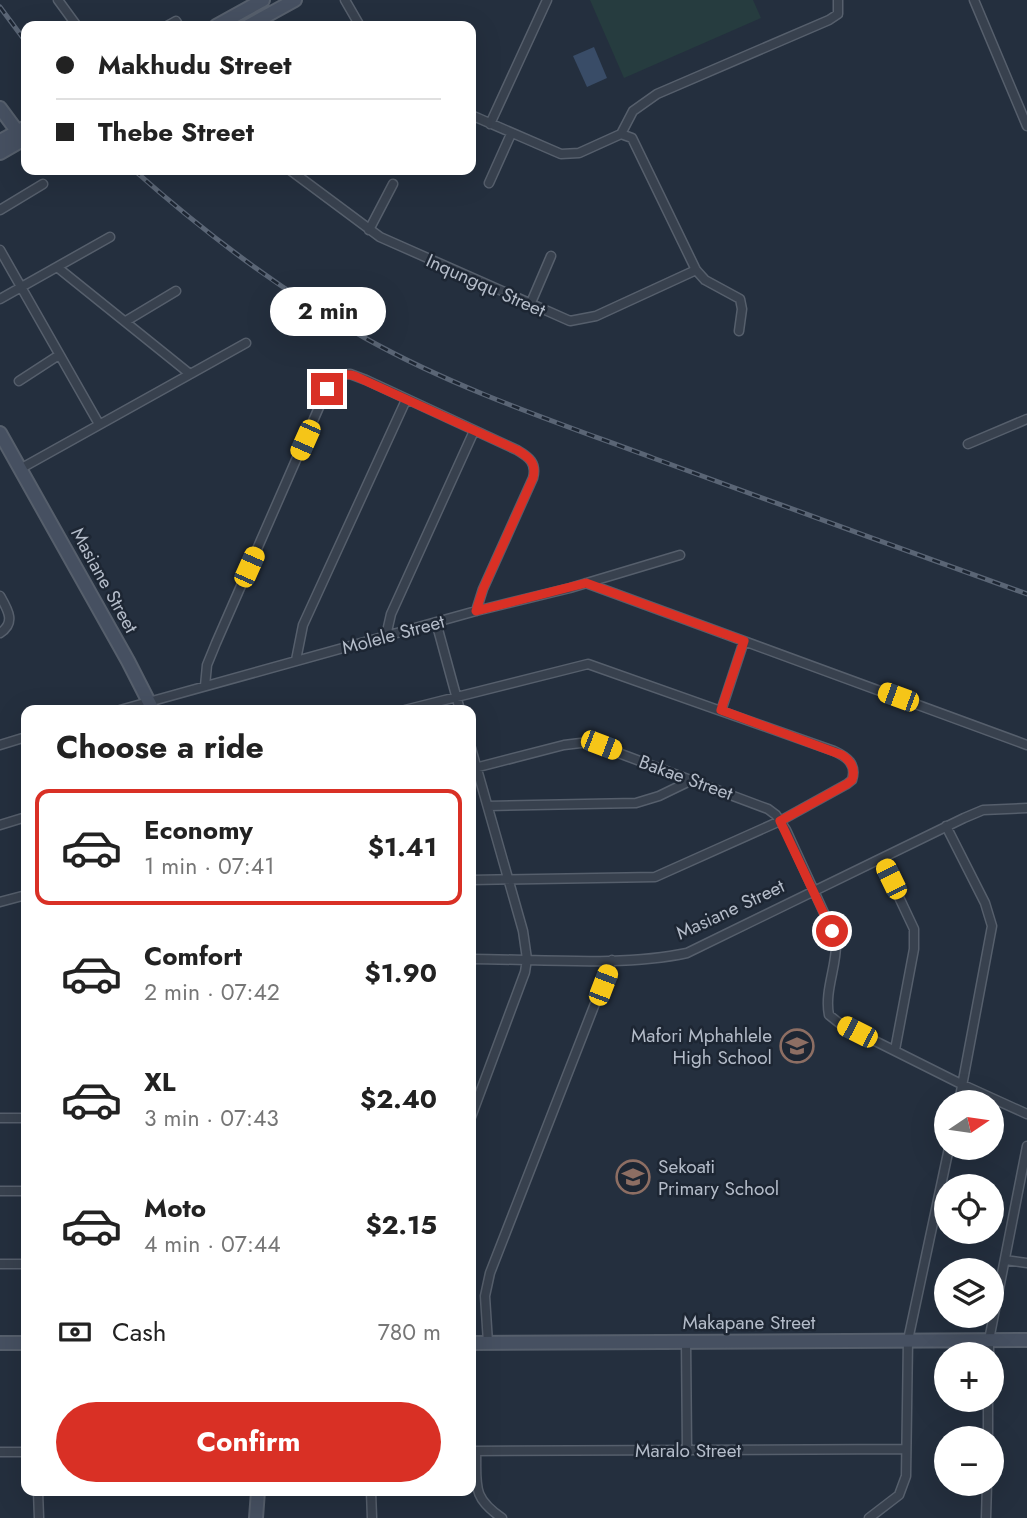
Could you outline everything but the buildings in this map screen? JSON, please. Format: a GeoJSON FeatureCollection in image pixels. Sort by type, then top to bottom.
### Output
{"type":"FeatureCollection","features":[{"type":"Feature","properties":{"kind":"street"},"geometry":{"type":"LineString","coordinates":[[58,0],[73,21]]}},
{"type":"Feature","properties":{"kind":"street"},"geometry":{"type":"LineString","coordinates":[[222,21],[244,4],[263,0]]}},
{"type":"Feature","properties":{"kind":"street"},"geometry":{"type":"LineString","coordinates":[[257,21],[295,0]]}},
{"type":"Feature","properties":{"kind":"street"},"geometry":{"type":"LineString","coordinates":[[345,0],[356,21]]}},
{"type":"Feature","properties":{"kind":"street"},"geometry":{"type":"LineString","coordinates":[[490,124],[547,0]]}},
{"type":"Feature","properties":{"kind":"street"},"geometry":{"type":"LineString","coordinates":[[476,117],[566,155],[579,153],[621,134],[633,111],[657,94],[829,20],[838,14],[838,0]]}},
{"type":"Feature","properties":{"kind":"street"},"geometry":{"type":"LineString","coordinates":[[974,0],[1027,126]]}},
{"type":"Feature","properties":{"kind":"street"},"geometry":{"type":"LineString","coordinates":[[244,4],[251,21]]}},
{"type":"Feature","properties":{"kind":"street"},"geometry":{"type":"LineString","coordinates":[[0,108],[21,132]]}},
{"type":"Feature","properties":{"kind":"street"},"geometry":{"type":"LineString","coordinates":[[489,183],[511,134]]}},
{"type":"Feature","properties":{"kind":"street"},"geometry":{"type":"LineString","coordinates":[[621,134],[635,142],[696,270],[705,280],[740,299],[742,309],[739,331]]}},
{"type":"Feature","properties":{"kind":"street"},"geometry":{"type":"LineString","coordinates":[[0,141],[21,135]]}},
{"type":"Feature","properties":{"kind":"street"},"geometry":{"type":"LineString","coordinates":[[0,153],[21,136]]}},
{"type":"Feature","properties":{"kind":"street","name":"Inqungqu Street"},"geometry":{"type":"LineString","coordinates":[[297,175],[389,242],[559,318],[577,321],[596,316],[696,270]]}},
{"type":"Feature","properties":{"kind":"street"},"geometry":{"type":"LineString","coordinates":[[0,210],[43,184]]}},
{"type":"Feature","properties":{"kind":"street"},"geometry":{"type":"LineString","coordinates":[[369,230],[393,184]]}},
{"type":"Feature","properties":{"kind":"street"},"geometry":{"type":"LineString","coordinates":[[0,299],[110,237]]}},
{"type":"Feature","properties":{"kind":"street"},"geometry":{"type":"LineString","coordinates":[[0,250],[99,424]]}},
{"type":"Feature","properties":{"kind":"street"},"geometry":{"type":"LineString","coordinates":[[530,305],[551,256]]}},
{"type":"Feature","properties":{"kind":"street"},"geometry":{"type":"LineString","coordinates":[[57,267],[190,374]]}},
{"type":"Feature","properties":{"kind":"street"},"geometry":{"type":"LineString","coordinates":[[126,321],[176,291]]}},
{"type":"Feature","properties":{"kind":"street"},"geometry":{"type":"LineString","coordinates":[[20,469],[246,344]]}},
{"type":"Feature","properties":{"kind":"street"},"geometry":{"type":"LineString","coordinates":[[19,382],[59,355]]}},
{"type":"Feature","properties":{"kind":"street"},"geometry":{"type":"LineString","coordinates":[[205,686],[207,665],[213,649],[327,389],[336,378],[345,374],[366,380],[517,450],[531,460],[535,469],[533,478],[483,589],[476,611]]}},
{"type":"Feature","properties":{"kind":"street"},"geometry":{"type":"LineString","coordinates":[[296,660],[303,625],[406,400]]}},
{"type":"Feature","properties":{"kind":"street"},"geometry":{"type":"LineString","coordinates":[[968,444],[1027,419]]}},
{"type":"Feature","properties":{"kind":"street"},"geometry":{"type":"LineString","coordinates":[[386,636],[391,614],[474,431]]}},
{"type":"Feature","properties":{"kind":"street","name":"Masiane Street"},"geometry":{"type":"LineString","coordinates":[[0,433],[150,705]]}},
{"type":"Feature","properties":{"kind":"street","name":"Molele Street"},"geometry":{"type":"LineString","coordinates":[[154,705],[205,686],[296,660],[586,583],[680,555]]}},
{"type":"Feature","properties":{"kind":"street"},"geometry":{"type":"LineString","coordinates":[[586,583],[1027,745]]}},
{"type":"Feature","properties":{"kind":"street"},"geometry":{"type":"LineString","coordinates":[[0,596],[9,612],[10,622],[0,634]]}},
{"type":"Feature","properties":{"kind":"street"},"geometry":{"type":"LineString","coordinates":[[436,622],[458,705]]}},
{"type":"Feature","properties":{"kind":"street"},"geometry":{"type":"LineString","coordinates":[[721,710],[744,641]]}},
{"type":"Feature","properties":{"kind":"street"},"geometry":{"type":"LineString","coordinates":[[425,705],[588,664],[842,755],[851,763],[854,775],[847,784],[780,821],[655,877],[476,880]]}},
{"type":"Feature","properties":{"kind":"street"},"geometry":{"type":"LineString","coordinates":[[0,745],[21,739]]}},
{"type":"Feature","properties":{"kind":"street","name":"Bakae Street"},"geometry":{"type":"LineString","coordinates":[[476,768],[564,745],[589,743],[768,809],[780,821],[836,939],[829,1015],[839,1023],[895,1050]]}},
{"type":"Feature","properties":{"kind":"street"},"geometry":{"type":"LineString","coordinates":[[476,774],[488,806],[523,931],[527,959],[520,987],[476,1104]]}},
{"type":"Feature","properties":{"kind":"street"},"geometry":{"type":"LineString","coordinates":[[488,806],[636,803],[647,801],[692,780]]}},
{"type":"Feature","properties":{"kind":"street","name":"Masiane Street"},"geometry":{"type":"LineString","coordinates":[[476,959],[612,960],[687,953],[983,810],[1027,808]]}},
{"type":"Feature","properties":{"kind":"street"},"geometry":{"type":"LineString","coordinates":[[0,825],[21,819]]}},
{"type":"Feature","properties":{"kind":"street"},"geometry":{"type":"LineString","coordinates":[[946,826],[985,903],[992,926],[962,1090]]}},
{"type":"Feature","properties":{"kind":"street"},"geometry":{"type":"LineString","coordinates":[[881,859],[911,921],[915,938],[895,1050],[1027,1114]]}},
{"type":"Feature","properties":{"kind":"street"},"geometry":{"type":"LineString","coordinates":[[0,902],[21,896]]}},
{"type":"Feature","properties":{"kind":"street"},"geometry":{"type":"LineString","coordinates":[[488,1343],[485,1296],[489,1273],[612,960]]}},
{"type":"Feature","properties":{"kind":"street"},"geometry":{"type":"LineString","coordinates":[[0,1118],[21,1118]]}},
{"type":"Feature","properties":{"kind":"street"},"geometry":{"type":"LineString","coordinates":[[989,1340],[1023,1192],[1027,1146]]}},
{"type":"Feature","properties":{"kind":"street"},"geometry":{"type":"LineString","coordinates":[[869,1518],[900,1495],[906,1476],[908,1340],[946,1160]]}},
{"type":"Feature","properties":{"kind":"street"},"geometry":{"type":"LineString","coordinates":[[0,1191],[21,1191]]}},
{"type":"Feature","properties":{"kind":"street"},"geometry":{"type":"LineString","coordinates":[[1005,1261],[1027,1263]]}},
{"type":"Feature","properties":{"kind":"street"},"geometry":{"type":"LineString","coordinates":[[0,1264],[21,1264]]}},
{"type":"Feature","properties":{"kind":"street","name":"Makapane Street"},"geometry":{"type":"LineString","coordinates":[[476,1343],[1027,1340]]}},
{"type":"Feature","properties":{"kind":"street"},"geometry":{"type":"LineString","coordinates":[[686,1341],[687,1450]]}},
{"type":"Feature","properties":{"kind":"street"},"geometry":{"type":"LineString","coordinates":[[0,1343],[21,1343]]}},
{"type":"Feature","properties":{"kind":"street","name":"Maralo Street"},"geometry":{"type":"LineString","coordinates":[[476,1451],[906,1448]]}},
{"type":"Feature","properties":{"kind":"street"},"geometry":{"type":"LineString","coordinates":[[0,1452],[21,1452]]}},
{"type":"Feature","properties":{"kind":"street"},"geometry":{"type":"LineString","coordinates":[[476,1476],[480,1499],[502,1518]]}},
{"type":"Feature","properties":{"kind":"street"},"geometry":{"type":"LineString","coordinates":[[38,1496],[39,1518]]}},
{"type":"Feature","properties":{"kind":"street"},"geometry":{"type":"LineString","coordinates":[[256,1518],[258,1496]]}},
{"type":"Feature","properties":{"kind":"street"},"geometry":{"type":"LineString","coordinates":[[371,1496],[372,1518]]}},
{"type":"Feature","properties":{"kind":"street"},"geometry":{"type":"LineString","coordinates":[[986,1518],[987,1496]]}},
{"type":"Feature","properties":{"kind":"green space"},"geometry":{"type":"Polygon","coordinates":[[[590,0],[753,0],[761,18],[624,78],[590,0]]]}},
{"type":"Feature","properties":{"kind":"water"},"geometry":{"type":"Polygon","coordinates":[[[594,47],[607,78],[587,87],[573,56],[594,47]]]}},
{"type":"Feature","properties":{"kind":"railway"},"geometry":{"type":"LineString","coordinates":[[0,7],[21,35]]}},
{"type":"Feature","properties":{"kind":"railway"},"geometry":{"type":"LineString","coordinates":[[140,175],[189,217],[274,281],[365,338],[435,373],[543,418],[1027,594]]}},
{"type":"Feature","properties":{"kind":"place","name":"Mafori Mphahlele High School"},"geometry":{"type":"Point","coordinates":[797,1046]}},
{"type":"Feature","properties":{"kind":"place","name":"Sekoati Primary School"},"geometry":{"type":"Point","coordinates":[633,1177]}},
{"type":"Feature","properties":{"kind":"route"},"geometry":{"type":"LineString","coordinates":[[327,389],[336,378],[350,374],[517,450],[531,460],[535,469],[533,478],[483,589],[476,611],[586,583],[744,641],[721,710],[842,755],[854,769],[852,780],[847,784],[780,821],[832,931]]}}]}
